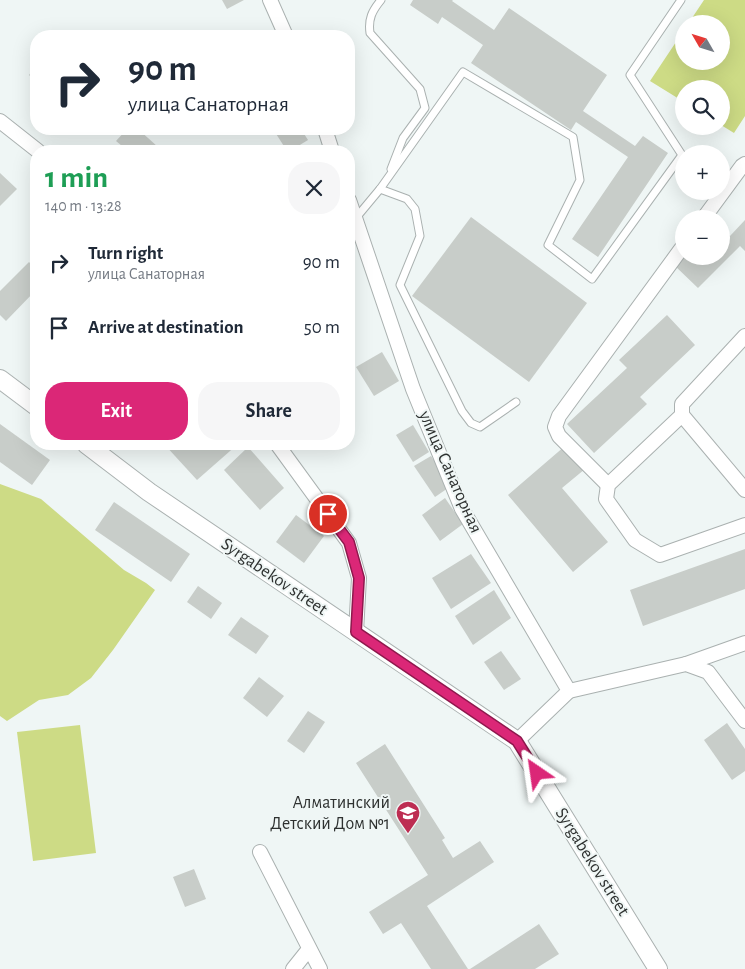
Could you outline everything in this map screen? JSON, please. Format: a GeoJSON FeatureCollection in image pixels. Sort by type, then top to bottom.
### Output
{"type":"FeatureCollection","features":[{"type":"Feature","properties":{"kind":"street"},"geometry":{"type":"LineString","coordinates":[[270,0],[283,30]]}},
{"type":"Feature","properties":{"kind":"street"},"geometry":{"type":"LineString","coordinates":[[0,120],[31,145]]}},
{"type":"Feature","properties":{"kind":"street"},"geometry":{"type":"LineString","coordinates":[[710,210],[745,164]]}},
{"type":"Feature","properties":{"kind":"street","name":"улица Санаторная"},"geometry":{"type":"LineString","coordinates":[[355,219],[413,389],[462,508],[569,691]]}},
{"type":"Feature","properties":{"kind":"street"},"geometry":{"type":"LineString","coordinates":[[608,485],[560,436],[556,427],[559,416],[675,257]]}},
{"type":"Feature","properties":{"kind":"street"},"geometry":{"type":"LineString","coordinates":[[745,336],[682,404],[682,415],[745,490]]}},
{"type":"Feature","properties":{"kind":"street"},"geometry":{"type":"LineString","coordinates":[[0,378],[30,401]]}},
{"type":"Feature","properties":{"kind":"street"},"geometry":{"type":"LineString","coordinates":[[682,415],[608,485],[606,499],[635,540],[660,555],[745,525]]}},
{"type":"Feature","properties":{"kind":"street","name":"Syrgabekov street"},"geometry":{"type":"LineString","coordinates":[[94,450],[149,492],[517,741],[658,969]]}},
{"type":"Feature","properties":{"kind":"street"},"geometry":{"type":"LineString","coordinates":[[281,450],[349,542],[359,578],[356,632]]}},
{"type":"Feature","properties":{"kind":"street"},"geometry":{"type":"LineString","coordinates":[[517,741],[569,691],[686,664],[745,643]]}},
{"type":"Feature","properties":{"kind":"street"},"geometry":{"type":"LineString","coordinates":[[686,664],[708,672],[745,721]]}},
{"type":"Feature","properties":{"kind":"street"},"geometry":{"type":"LineString","coordinates":[[260,852],[320,969]]}},
{"type":"Feature","properties":{"kind":"street"},"geometry":{"type":"LineString","coordinates":[[293,969],[309,949]]}},
{"type":"Feature","properties":{"kind":"lane"},"geometry":{"type":"LineString","coordinates":[[381,0],[373,10],[369,23],[370,33],[420,89],[425,108],[403,138],[388,179]]}},
{"type":"Feature","properties":{"kind":"lane"},"geometry":{"type":"LineString","coordinates":[[355,219],[388,179],[463,72],[573,137],[580,180],[548,245],[592,279],[682,155],[630,75],[681,0]]}},
{"type":"Feature","properties":{"kind":"lane"},"geometry":{"type":"LineString","coordinates":[[380,189],[407,199],[415,209],[420,236],[400,285],[462,411],[471,423],[480,427],[516,402]]}},
{"type":"Feature","properties":{"kind":"green space"},"geometry":{"type":"Polygon","coordinates":[[[704,0],[745,0],[745,116],[734,133],[730,131],[730,80],[675,80],[675,96],[650,81],[675,44],[675,70],[730,70],[730,15],[694,15],[704,0]]]}},
{"type":"Feature","properties":{"kind":"green space"},"geometry":{"type":"Polygon","coordinates":[[[0,484],[41,499],[124,570],[155,590],[91,678],[68,695],[39,700],[7,721],[0,716],[0,484]]]}},
{"type":"Feature","properties":{"kind":"green space"},"geometry":{"type":"Polygon","coordinates":[[[80,725],[96,853],[33,861],[17,732],[80,725]]]}},
{"type":"Feature","properties":{"kind":"building"},"geometry":{"type":"Polygon","coordinates":[[[222,0],[244,0],[227,9],[222,0]]]}},
{"type":"Feature","properties":{"kind":"building"},"geometry":{"type":"Polygon","coordinates":[[[413,0],[453,0],[494,30],[509,8],[607,75],[583,111],[635,146],[643,136],[668,153],[598,257],[572,239],[628,157],[576,122],[571,130],[471,63],[483,45],[442,17],[438,24],[410,5],[413,0]]]}},
{"type":"Feature","properties":{"kind":"building"},"geometry":{"type":"Polygon","coordinates":[[[122,135],[145,135],[156,145],[121,145],[116,141],[122,135]]]}},
{"type":"Feature","properties":{"kind":"building"},"geometry":{"type":"Polygon","coordinates":[[[277,135],[305,135],[308,140],[300,145],[283,145],[277,135]]]}},
{"type":"Feature","properties":{"kind":"building"},"geometry":{"type":"Polygon","coordinates":[[[0,173],[17,189],[0,206],[0,173]]]}},
{"type":"Feature","properties":{"kind":"building"},"geometry":{"type":"Polygon","coordinates":[[[471,217],[587,303],[529,382],[412,296],[471,217]]]}},
{"type":"Feature","properties":{"kind":"building"},"geometry":{"type":"Polygon","coordinates":[[[745,220],[745,251],[740,246],[730,256],[730,236],[745,220]]]}},
{"type":"Feature","properties":{"kind":"building"},"geometry":{"type":"Polygon","coordinates":[[[30,263],[30,296],[6,321],[0,315],[0,291],[30,263]]]}},
{"type":"Feature","properties":{"kind":"building"},"geometry":{"type":"Polygon","coordinates":[[[675,263],[675,265],[721,265],[698,288],[673,264],[675,263]]]}},
{"type":"Feature","properties":{"kind":"building"},"geometry":{"type":"Polygon","coordinates":[[[667,315],[695,345],[640,397],[647,404],[594,453],[567,424],[627,368],[619,360],[667,315]]]}},
{"type":"Feature","properties":{"kind":"building"},"geometry":{"type":"Polygon","coordinates":[[[382,352],[399,381],[374,396],[356,367],[382,352]]]}},
{"type":"Feature","properties":{"kind":"building"},"geometry":{"type":"Polygon","coordinates":[[[0,424],[30,446],[30,450],[36,450],[50,460],[32,485],[0,462],[0,424]]]}},
{"type":"Feature","properties":{"kind":"building"},"geometry":{"type":"Polygon","coordinates":[[[413,425],[429,452],[413,462],[396,435],[413,425]]]}},
{"type":"Feature","properties":{"kind":"building"},"geometry":{"type":"Polygon","coordinates":[[[565,446],[585,469],[562,488],[608,542],[573,572],[508,495],[565,446]]]}},
{"type":"Feature","properties":{"kind":"building"},"geometry":{"type":"Polygon","coordinates":[[[170,450],[231,450],[197,480],[170,450]]]}},
{"type":"Feature","properties":{"kind":"building"},"geometry":{"type":"Polygon","coordinates":[[[245,450],[251,450],[284,488],[260,510],[224,470],[245,450]]]}},
{"type":"Feature","properties":{"kind":"building"},"geometry":{"type":"Polygon","coordinates":[[[431,456],[451,486],[435,497],[414,466],[431,456]]]}},
{"type":"Feature","properties":{"kind":"building"},"geometry":{"type":"Polygon","coordinates":[[[445,498],[463,524],[440,541],[422,515],[445,498]]]}},
{"type":"Feature","properties":{"kind":"building"},"geometry":{"type":"Polygon","coordinates":[[[114,502],[190,554],[171,582],[95,530],[114,502]]]}},
{"type":"Feature","properties":{"kind":"building"},"geometry":{"type":"Polygon","coordinates":[[[296,515],[324,536],[304,563],[276,542],[296,515]]]}},
{"type":"Feature","properties":{"kind":"building"},"geometry":{"type":"Polygon","coordinates":[[[745,549],[745,589],[643,626],[630,590],[745,549]]]}},
{"type":"Feature","properties":{"kind":"building"},"geometry":{"type":"Polygon","coordinates":[[[471,554],[491,583],[451,609],[432,578],[471,554]]]}},
{"type":"Feature","properties":{"kind":"building"},"geometry":{"type":"Polygon","coordinates":[[[198,586],[222,603],[211,619],[187,602],[198,586]]]}},
{"type":"Feature","properties":{"kind":"building"},"geometry":{"type":"Polygon","coordinates":[[[494,590],[511,618],[473,645],[455,616],[494,590]]]}},
{"type":"Feature","properties":{"kind":"building"},"geometry":{"type":"Polygon","coordinates":[[[241,617],[269,636],[256,654],[228,635],[241,617]]]}},
{"type":"Feature","properties":{"kind":"building"},"geometry":{"type":"Polygon","coordinates":[[[501,651],[521,679],[504,690],[484,662],[501,651]]]}},
{"type":"Feature","properties":{"kind":"building"},"geometry":{"type":"Polygon","coordinates":[[[259,677],[284,696],[267,717],[243,698],[259,677]]]}},
{"type":"Feature","properties":{"kind":"building"},"geometry":{"type":"Polygon","coordinates":[[[308,711],[325,722],[304,753],[287,741],[308,711]]]}},
{"type":"Feature","properties":{"kind":"building"},"geometry":{"type":"Polygon","coordinates":[[[727,723],[745,749],[745,771],[732,780],[704,740],[727,723]]]}},
{"type":"Feature","properties":{"kind":"building"},"geometry":{"type":"Polygon","coordinates":[[[385,744],[445,838],[442,840],[453,858],[480,841],[494,862],[427,906],[468,969],[431,969],[401,923],[383,934],[369,912],[428,875],[356,763],[385,744]]]}},
{"type":"Feature","properties":{"kind":"building"},"geometry":{"type":"Polygon","coordinates":[[[194,869],[206,899],[185,907],[173,877],[194,869]]]}},
{"type":"Feature","properties":{"kind":"building"},"geometry":{"type":"Polygon","coordinates":[[[539,924],[559,954],[535,969],[470,969],[539,924]]]}},
{"type":"Feature","properties":{"kind":"place","name":"Алматинский Детский Дом №1"},"geometry":{"type":"Point","coordinates":[408,834]}},
{"type":"Feature","properties":{"kind":"route"},"geometry":{"type":"LineString","coordinates":[[328,514],[349,542],[359,578],[356,632],[517,741],[537,773]]}}]}
